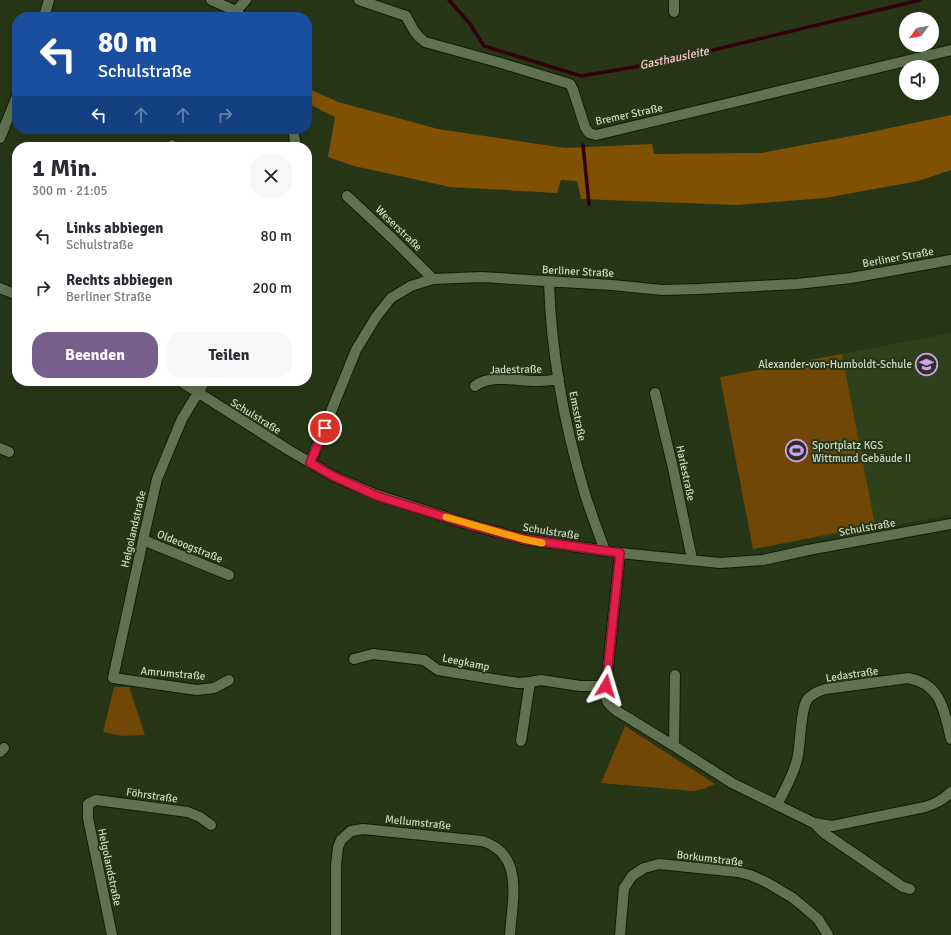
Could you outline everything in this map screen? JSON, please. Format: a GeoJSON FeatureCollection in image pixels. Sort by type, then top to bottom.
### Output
{"type":"FeatureCollection","features":[{"type":"Feature","properties":{"kind":"street"},"geometry":{"type":"LineString","coordinates":[[46,12],[50,0]]}},
{"type":"Feature","properties":{"kind":"street"},"geometry":{"type":"LineString","coordinates":[[211,0],[235,12]]}},
{"type":"Feature","properties":{"kind":"street"},"geometry":{"type":"LineString","coordinates":[[240,12],[246,0]]}},
{"type":"Feature","properties":{"kind":"street","name":"Bremer Straße"},"geometry":{"type":"LineString","coordinates":[[359,0],[406,16],[414,31],[425,42],[570,84],[585,127],[589,133],[596,135],[951,50]]}},
{"type":"Feature","properties":{"kind":"street"},"geometry":{"type":"LineString","coordinates":[[674,0],[674,12]]}},
{"type":"Feature","properties":{"kind":"street"},"geometry":{"type":"LineString","coordinates":[[0,138],[12,108]]}},
{"type":"Feature","properties":{"kind":"street","name":"Weserstraße"},"geometry":{"type":"LineString","coordinates":[[347,196],[433,279]]}},
{"type":"Feature","properties":{"kind":"street","name":"Berliner Straße"},"geometry":{"type":"LineString","coordinates":[[310,463],[356,350],[376,317],[391,298],[411,286],[433,279],[481,277],[549,282],[612,284],[662,290],[796,284],[851,278],[951,260]]}},
{"type":"Feature","properties":{"kind":"street","name":"Emsstraße"},"geometry":{"type":"LineString","coordinates":[[549,282],[558,379],[569,437],[586,498],[605,551]]}},
{"type":"Feature","properties":{"kind":"street"},"geometry":{"type":"LineString","coordinates":[[0,288],[12,293]]}},
{"type":"Feature","properties":{"kind":"street","name":"Jadestraße"},"geometry":{"type":"LineString","coordinates":[[475,386],[480,382],[493,380],[539,381],[558,379]]}},
{"type":"Feature","properties":{"kind":"street","name":"Schulstraße"},"geometry":{"type":"LineString","coordinates":[[188,386],[333,476],[377,496],[471,525],[523,539],[620,553],[720,563],[763,560],[808,550],[951,524]]}},
{"type":"Feature","properties":{"kind":"street","name":"Helgolandstraße"},"geometry":{"type":"LineString","coordinates":[[113,678],[158,479],[182,419],[201,386]]}},
{"type":"Feature","properties":{"kind":"street","name":"Harlestraße"},"geometry":{"type":"LineString","coordinates":[[655,393],[673,468],[692,559]]}},
{"type":"Feature","properties":{"kind":"street","name":"Oldeoogstraße"},"geometry":{"type":"LineString","coordinates":[[143,540],[229,575]]}},
{"type":"Feature","properties":{"kind":"street"},"geometry":{"type":"LineString","coordinates":[[620,553],[606,686],[606,700],[608,705],[732,783],[814,823],[832,826],[925,807],[936,804],[951,792]]}},
{"type":"Feature","properties":{"kind":"street","name":"Leegkamp"},"geometry":{"type":"LineString","coordinates":[[354,659],[373,654],[424,660],[438,670],[518,683],[541,680],[580,686],[606,686]]}},
{"type":"Feature","properties":{"kind":"street"},"geometry":{"type":"LineString","coordinates":[[674,746],[675,675]]}},
{"type":"Feature","properties":{"kind":"street","name":"Amrumstraße"},"geometry":{"type":"LineString","coordinates":[[113,678],[197,690],[214,688],[229,680]]}},
{"type":"Feature","properties":{"kind":"street","name":"Ledastraße"},"geometry":{"type":"LineString","coordinates":[[777,805],[797,761],[803,710],[807,699],[815,693],[825,689],[908,678],[919,680],[929,686],[938,695],[944,709],[951,739]]}},
{"type":"Feature","properties":{"kind":"street"},"geometry":{"type":"LineString","coordinates":[[521,742],[530,682]]}},
{"type":"Feature","properties":{"kind":"street","name":"Föhrstraße"},"geometry":{"type":"LineString","coordinates":[[88,804],[96,800],[188,812],[200,817],[211,825]]}},
{"type":"Feature","properties":{"kind":"street","name":"Helgolandstraße"},"geometry":{"type":"LineString","coordinates":[[88,804],[88,818],[112,935]]}},
{"type":"Feature","properties":{"kind":"street"},"geometry":{"type":"LineString","coordinates":[[814,823],[824,833],[837,842],[903,887],[910,889]]}},
{"type":"Feature","properties":{"kind":"street","name":"Mellumstraße"},"geometry":{"type":"LineString","coordinates":[[336,935],[336,866],[338,847],[341,840],[351,831],[363,829],[482,841],[493,844],[511,865],[514,882],[510,935]]}},
{"type":"Feature","properties":{"kind":"street","name":"Borkumstraße"},"geometry":{"type":"LineString","coordinates":[[620,935],[624,888],[632,876],[636,873],[644,868],[659,864],[738,872],[750,875],[766,882],[793,898],[818,919],[828,935]]}},
{"type":"Feature","properties":{"kind":"shaded area"},"geometry":{"type":"Polygon","coordinates":[[[312,90],[338,102],[438,129],[565,148],[652,144],[654,154],[761,153],[951,115],[951,170],[918,181],[825,198],[737,205],[581,199],[577,181],[561,180],[557,193],[450,187],[354,166],[328,157],[335,117],[312,106],[312,90]]]}},
{"type":"Feature","properties":{"kind":"shaded area"},"geometry":{"type":"Polygon","coordinates":[[[951,333],[951,515],[753,549],[720,377],[951,333]]]}},
{"type":"Feature","properties":{"kind":"shaded area","name":"Sportplatz KGS Wittmund Gebäude II"},"geometry":{"type":"Polygon","coordinates":[[[842,354],[875,525],[753,549],[720,377],[842,354]]]}},
{"type":"Feature","properties":{"kind":"shaded area"},"geometry":{"type":"Polygon","coordinates":[[[114,687],[129,687],[145,735],[123,736],[103,732],[114,687]]]}},
{"type":"Feature","properties":{"kind":"shaded area"},"geometry":{"type":"Polygon","coordinates":[[[625,726],[715,784],[693,791],[601,783],[625,726]]]}},
{"type":"Feature","properties":{"kind":"waterway","name":"Gasthausleite"},"geometry":{"type":"LineString","coordinates":[[449,0],[470,24],[484,46],[581,76],[664,62],[920,0]]}},
{"type":"Feature","properties":{"kind":"waterway"},"geometry":{"type":"LineString","coordinates":[[583,145],[589,204]]}},
{"type":"Feature","properties":{"kind":"slow traffic"},"geometry":{"type":"LineString","coordinates":[[446,517],[542,543]]}},
{"type":"Feature","properties":{"kind":"place","name":"Alexander-von-Humboldt-Schule"},"geometry":{"type":"Point","coordinates":[927,364]}},
{"type":"Feature","properties":{"kind":"place","name":"Sportplatz KGS Wittmund Gebäude II"},"geometry":{"type":"Point","coordinates":[797,451]}},
{"type":"Feature","properties":{"kind":"route"},"geometry":{"type":"LineString","coordinates":[[325,428],[310,463],[333,476],[377,496],[471,525],[523,539],[555,545],[620,553],[606,686]]}}]}
